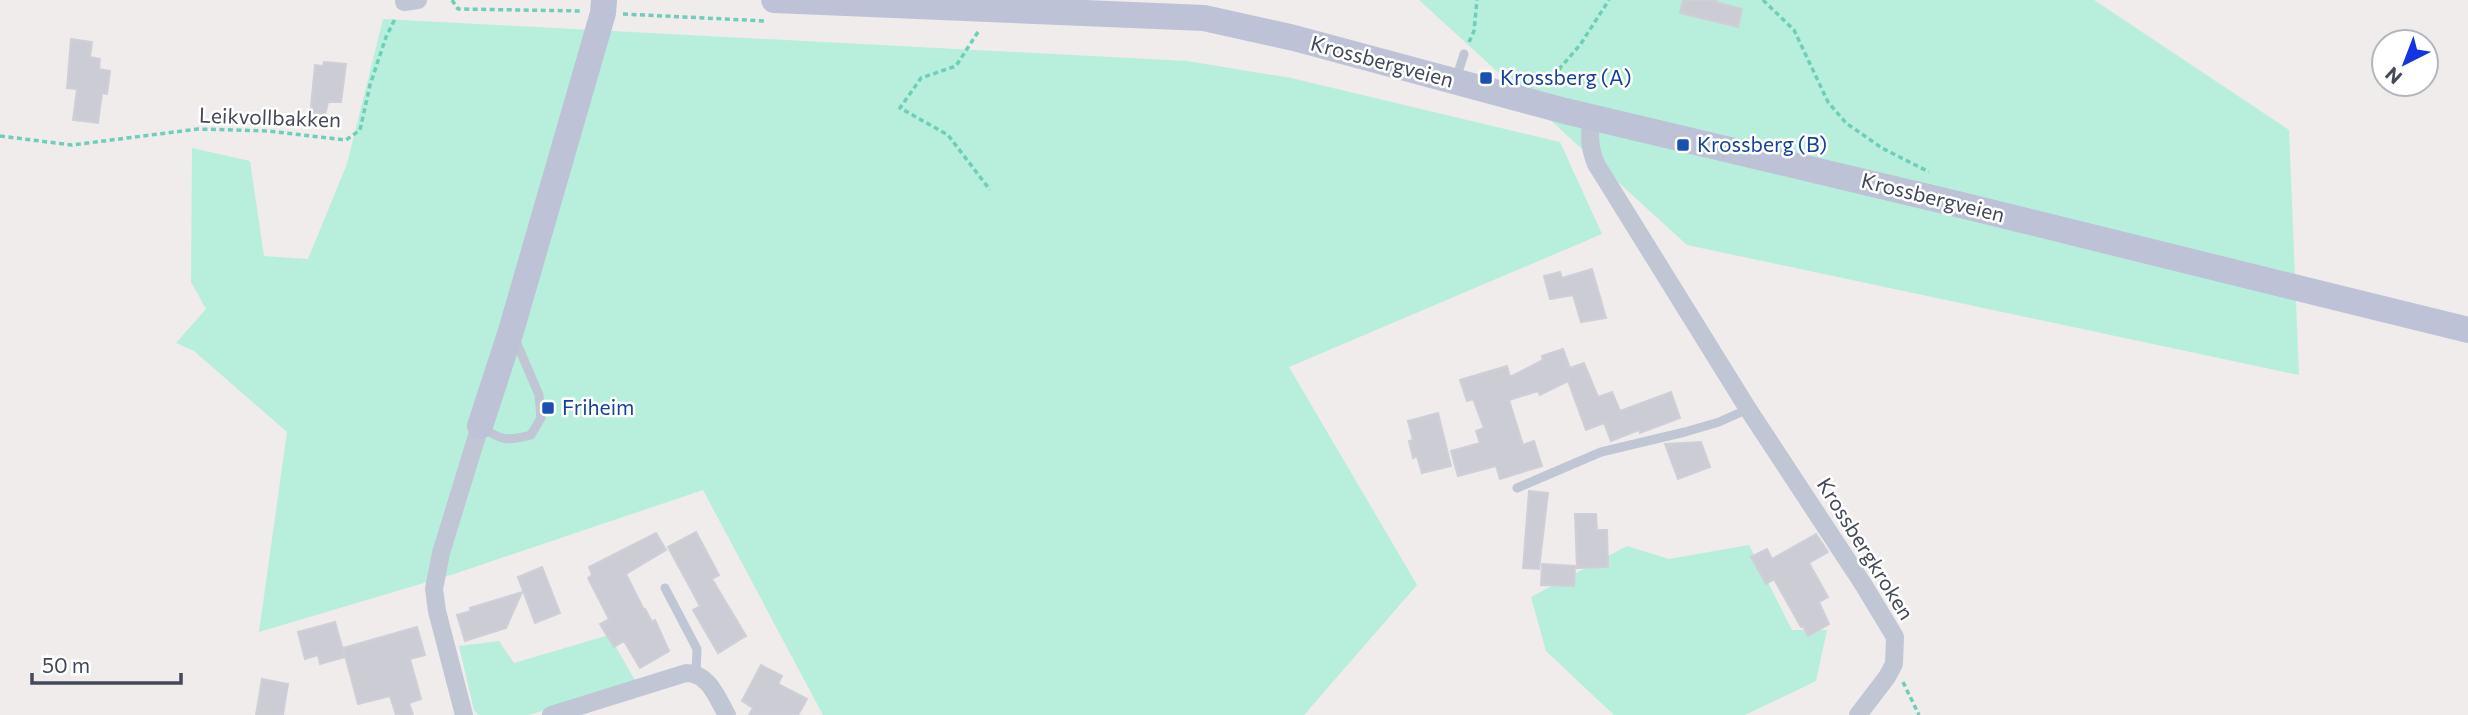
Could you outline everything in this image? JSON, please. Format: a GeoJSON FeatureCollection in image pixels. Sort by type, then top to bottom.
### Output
{"type":"FeatureCollection","features":[{"type":"Feature","properties":{"kind":"street","name":"Krossbergveien"},"geometry":{"type":"LineString","coordinates":[[774,11],[801,1],[1204,18],[1294,38],[1592,117],[2468,330]]}},
{"type":"Feature","properties":{"kind":"street"},"geometry":{"type":"LineString","coordinates":[[464,715],[437,611],[434,589],[441,553],[511,331],[603,13],[601,9]]}},
{"type":"Feature","properties":{"kind":"street","name":"Krossbergkroken"},"geometry":{"type":"LineString","coordinates":[[1592,117],[1590,148],[1597,164],[1748,409],[1895,637],[1894,664]]}},
{"type":"Feature","properties":{"kind":"street"},"geometry":{"type":"LineString","coordinates":[[1858,715],[1888,677],[1894,664]]}},
{"type":"Feature","properties":{"kind":"street"},"geometry":{"type":"LineString","coordinates":[[551,715],[686,673],[696,673],[708,682],[727,715]]}},
{"type":"Feature","properties":{"kind":"lane"},"geometry":{"type":"LineString","coordinates":[[1456,81],[1464,54]]}},
{"type":"Feature","properties":{"kind":"lane"},"geometry":{"type":"LineString","coordinates":[[480,426],[496,438],[512,440],[531,435],[541,418],[539,395],[511,331]]}},
{"type":"Feature","properties":{"kind":"lane"},"geometry":{"type":"LineString","coordinates":[[1517,488],[1601,452],[1685,432],[1719,422],[1748,409]]}},
{"type":"Feature","properties":{"kind":"lane"},"geometry":{"type":"LineString","coordinates":[[665,587],[697,649],[696,673]]}},
{"type":"Feature","properties":{"kind":"path"},"geometry":{"type":"LineString","coordinates":[[452,0],[458,9],[774,11]]}},
{"type":"Feature","properties":{"kind":"path"},"geometry":{"type":"LineString","coordinates":[[1464,54],[1474,31],[1477,0]]}},
{"type":"Feature","properties":{"kind":"path"},"geometry":{"type":"LineString","coordinates":[[1553,90],[1560,68],[1580,45],[1609,0]]}},
{"type":"Feature","properties":{"kind":"path"},"geometry":{"type":"LineString","coordinates":[[1763,0],[1794,30],[1828,102],[1846,123],[1906,162],[1938,176],[1953,203]]}},
{"type":"Feature","properties":{"kind":"path","name":"Leikvollbakken"},"geometry":{"type":"LineString","coordinates":[[0,136],[72,145],[198,129],[268,131],[346,140],[360,130],[370,85],[386,37],[411,1]]}},
{"type":"Feature","properties":{"kind":"path"},"geometry":{"type":"LineString","coordinates":[[966,30],[979,30],[956,66],[921,78],[900,108],[948,135],[990,190]]}},
{"type":"Feature","properties":{"kind":"path"},"geometry":{"type":"LineString","coordinates":[[1894,664],[1919,715]]}},
{"type":"Feature","properties":{"kind":"green space"},"geometry":{"type":"Polygon","coordinates":[[[1419,0],[2094,0],[2289,130],[2299,375],[1687,245],[1419,0]]]}},
{"type":"Feature","properties":{"kind":"green space"},"geometry":{"type":"Polygon","coordinates":[[[383,19],[1187,61],[1291,78],[1560,142],[1602,234],[1289,367],[1417,585],[1304,715],[823,715],[703,490],[454,574],[259,632],[287,432],[194,351],[176,343],[206,309],[191,282],[192,148],[250,161],[264,256],[308,259],[347,164],[383,19]]]}},
{"type":"Feature","properties":{"kind":"green space"},"geometry":{"type":"Polygon","coordinates":[[[1749,545],[1792,630],[1827,630],[1816,681],[1745,715],[1614,715],[1546,651],[1531,597],[1627,546],[1669,559],[1749,545]]]}},
{"type":"Feature","properties":{"kind":"green space"},"geometry":{"type":"Polygon","coordinates":[[[609,635],[636,682],[529,715],[479,715],[474,710],[459,646],[499,641],[514,663],[609,635]]]}},
{"type":"Feature","properties":{"kind":"building"},"geometry":{"type":"Polygon","coordinates":[[[1683,0],[1717,0],[1716,2],[1742,9],[1738,27],[1680,13],[1683,0]]]}},
{"type":"Feature","properties":{"kind":"building"},"geometry":{"type":"Polygon","coordinates":[[[71,39],[92,42],[90,57],[100,59],[99,69],[110,71],[107,94],[102,93],[98,123],[73,120],[77,89],[67,88],[71,39]]]}},
{"type":"Feature","properties":{"kind":"building"},"geometry":{"type":"Polygon","coordinates":[[[324,62],[346,64],[341,102],[328,102],[324,120],[310,117],[315,65],[323,66],[324,62]]]}},
{"type":"Feature","properties":{"kind":"building"},"geometry":{"type":"Polygon","coordinates":[[[1592,269],[1606,318],[1581,322],[1573,295],[1550,299],[1544,276],[1560,272],[1562,278],[1592,269]]]}},
{"type":"Feature","properties":{"kind":"building"},"geometry":{"type":"Polygon","coordinates":[[[1563,349],[1570,368],[1584,363],[1598,397],[1612,392],[1620,411],[1671,392],[1680,418],[1611,441],[1604,423],[1586,430],[1568,381],[1540,395],[1538,391],[1509,400],[1523,445],[1534,441],[1542,466],[1500,479],[1496,466],[1458,476],[1451,451],[1480,443],[1476,431],[1484,428],[1473,399],[1467,401],[1460,380],[1507,366],[1510,377],[1543,360],[1542,356],[1563,349]]]}},
{"type":"Feature","properties":{"kind":"building"},"geometry":{"type":"Polygon","coordinates":[[[1438,413],[1451,466],[1422,473],[1417,456],[1413,458],[1409,441],[1413,440],[1408,421],[1438,413]]]}},
{"type":"Feature","properties":{"kind":"building"},"geometry":{"type":"Polygon","coordinates":[[[1701,442],[1710,467],[1678,479],[1665,444],[1701,442]]]}},
{"type":"Feature","properties":{"kind":"building"},"geometry":{"type":"Polygon","coordinates":[[[1529,491],[1548,493],[1539,569],[1523,568],[1529,491]]]}},
{"type":"Feature","properties":{"kind":"building"},"geometry":{"type":"Polygon","coordinates":[[[1575,514],[1596,514],[1597,530],[1607,530],[1608,567],[1577,568],[1575,514]]]}},
{"type":"Feature","properties":{"kind":"building"},"geometry":{"type":"Polygon","coordinates":[[[696,532],[719,575],[712,579],[746,636],[718,653],[693,610],[700,606],[668,547],[696,532]]]}},
{"type":"Feature","properties":{"kind":"building"},"geometry":{"type":"Polygon","coordinates":[[[656,533],[666,550],[626,574],[644,610],[652,622],[655,620],[669,651],[640,668],[624,641],[614,647],[600,624],[609,619],[588,578],[592,575],[589,567],[656,533]]]}},
{"type":"Feature","properties":{"kind":"building"},"geometry":{"type":"Polygon","coordinates":[[[1816,534],[1828,552],[1809,563],[1828,597],[1819,602],[1829,624],[1808,636],[1774,579],[1766,584],[1751,557],[1767,549],[1772,559],[1816,534]]]}},
{"type":"Feature","properties":{"kind":"building"},"geometry":{"type":"Polygon","coordinates":[[[1542,564],[1575,566],[1574,586],[1541,585],[1542,564]]]}},
{"type":"Feature","properties":{"kind":"building"},"geometry":{"type":"Polygon","coordinates":[[[542,567],[560,613],[535,623],[518,577],[542,567]]]}},
{"type":"Feature","properties":{"kind":"building"},"geometry":{"type":"Polygon","coordinates":[[[522,592],[506,628],[465,641],[457,615],[471,611],[470,608],[522,592]]]}},
{"type":"Feature","properties":{"kind":"building"},"geometry":{"type":"Polygon","coordinates":[[[335,622],[345,657],[320,664],[318,655],[305,659],[298,632],[335,622]]]}},
{"type":"Feature","properties":{"kind":"building"},"geometry":{"type":"Polygon","coordinates":[[[417,627],[425,655],[410,659],[421,699],[409,703],[413,715],[396,715],[390,696],[358,704],[343,648],[417,627]]]}},
{"type":"Feature","properties":{"kind":"building"},"geometry":{"type":"Polygon","coordinates":[[[761,665],[782,676],[778,684],[807,699],[798,715],[749,715],[753,708],[742,701],[761,665]]]}},
{"type":"Feature","properties":{"kind":"building"},"geometry":{"type":"Polygon","coordinates":[[[262,679],[288,684],[283,715],[256,715],[262,679]]]}},
{"type":"Feature","properties":{"kind":"place","name":"Krossberg (A)"},"geometry":{"type":"Point","coordinates":[1486,78]}},
{"type":"Feature","properties":{"kind":"place","name":"Krossberg (B)"},"geometry":{"type":"Point","coordinates":[1683,145]}},
{"type":"Feature","properties":{"kind":"place","name":"Friheim"},"geometry":{"type":"Point","coordinates":[548,408]}}]}
